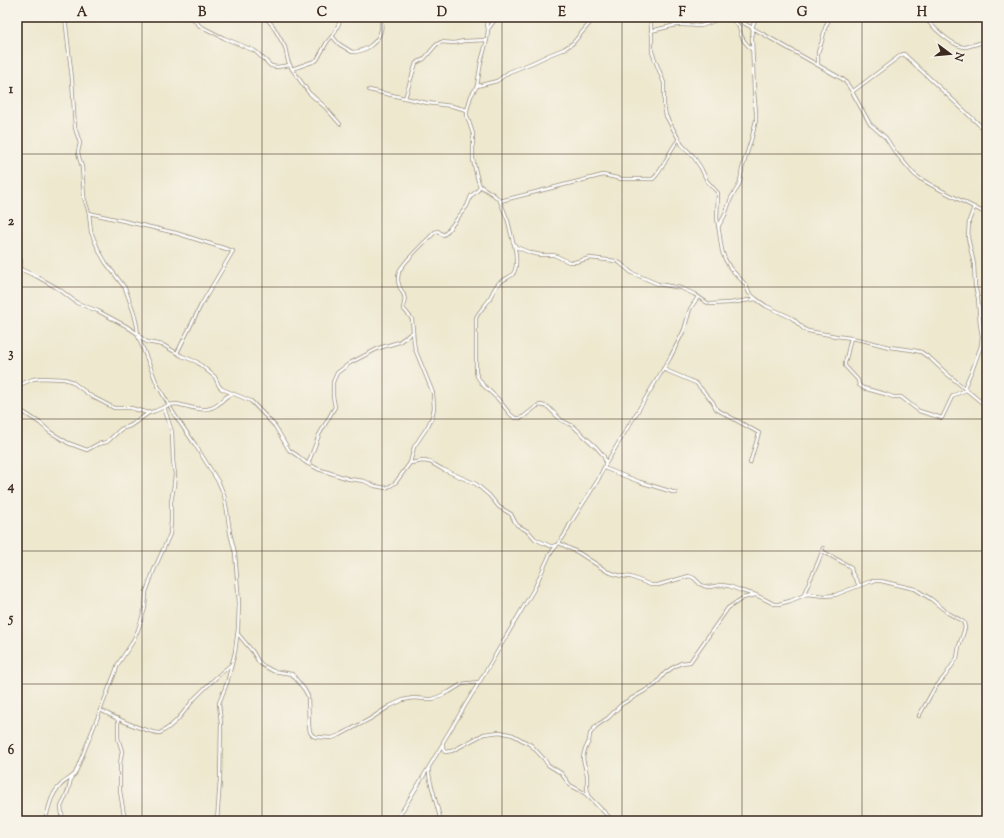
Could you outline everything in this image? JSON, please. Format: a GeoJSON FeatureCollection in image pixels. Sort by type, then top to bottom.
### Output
{"type":"FeatureCollection","features":[{"type":"Feature","properties":{"kind":"street"},"geometry":{"type":"LineString","coordinates":[[65,17],[72,79],[75,128],[80,141],[78,152],[82,167],[84,197],[89,213],[90,228],[106,263],[125,288],[134,313],[138,335],[157,384],[219,483],[224,495],[235,553],[239,603],[238,634],[225,690],[219,703],[221,724],[220,780],[217,821]]}},
{"type":"Feature","properties":{"kind":"street"},"geometry":{"type":"LineString","coordinates":[[191,17],[200,26],[255,51],[271,66],[290,66]]}},
{"type":"Feature","properties":{"kind":"street"},"geometry":{"type":"LineString","coordinates":[[265,17],[273,26],[285,47],[292,69],[309,93],[324,106],[340,124]]}},
{"type":"Feature","properties":{"kind":"street"},"geometry":{"type":"LineString","coordinates":[[292,69],[317,60],[342,17]]}},
{"type":"Feature","properties":{"kind":"street"},"geometry":{"type":"LineString","coordinates":[[332,36],[339,44],[351,51],[354,52],[361,50],[370,46],[377,38],[381,31],[381,17]]}},
{"type":"Feature","properties":{"kind":"street"},"geometry":{"type":"LineString","coordinates":[[484,17],[488,29],[487,40],[477,86],[471,96],[467,116],[473,134],[473,160],[478,181],[480,186],[500,201],[507,217],[514,244],[516,268],[512,274],[496,287],[488,302],[476,318],[477,376],[483,386],[498,399],[515,418],[523,417],[537,406],[540,405],[548,407],[560,420],[573,426],[596,447],[603,455],[605,460],[604,467]]}},
{"type":"Feature","properties":{"kind":"street"},"geometry":{"type":"LineString","coordinates":[[488,29],[497,17]]}},
{"type":"Feature","properties":{"kind":"street"},"geometry":{"type":"LineString","coordinates":[[477,86],[497,81],[509,72],[564,50],[573,43],[595,17]]}},
{"type":"Feature","properties":{"kind":"street"},"geometry":{"type":"LineString","coordinates":[[650,17],[652,52],[664,84],[664,112],[684,148],[693,156],[709,184],[718,193],[717,213],[722,251],[734,273],[746,285],[749,294],[766,306],[792,318],[806,330],[921,352],[987,407]]}},
{"type":"Feature","properties":{"kind":"street"},"geometry":{"type":"LineString","coordinates":[[718,227],[725,215],[731,198],[738,188],[754,128],[756,115],[754,92],[753,28],[756,17]]}},
{"type":"Feature","properties":{"kind":"street"},"geometry":{"type":"LineString","coordinates":[[813,63],[830,17]]}},
{"type":"Feature","properties":{"kind":"street"},"geometry":{"type":"LineString","coordinates":[[924,17],[937,30],[958,45],[966,47],[987,41]]}},
{"type":"Feature","properties":{"kind":"street"},"geometry":{"type":"LineString","coordinates":[[652,31],[676,25],[701,26],[721,18],[733,18],[753,28],[844,80],[848,84],[870,124],[887,140],[914,174],[933,186],[987,214]]}},
{"type":"Feature","properties":{"kind":"street"},"geometry":{"type":"LineString","coordinates":[[733,18],[739,27],[744,41],[753,50]]}},
{"type":"Feature","properties":{"kind":"street"},"geometry":{"type":"LineString","coordinates":[[405,98],[416,63],[424,59],[436,45],[441,42],[454,43],[487,40]]}},
{"type":"Feature","properties":{"kind":"street"},"geometry":{"type":"LineString","coordinates":[[817,54],[818,66]]}},
{"type":"Feature","properties":{"kind":"street"},"geometry":{"type":"LineString","coordinates":[[852,92],[904,54],[987,132]]}},
{"type":"Feature","properties":{"kind":"street"},"geometry":{"type":"LineString","coordinates":[[369,90],[467,110]]}},
{"type":"Feature","properties":{"kind":"street"},"geometry":{"type":"LineString","coordinates":[[500,201],[603,175],[622,179],[653,179],[662,169],[673,147],[679,139]]}},
{"type":"Feature","properties":{"kind":"street"},"geometry":{"type":"LineString","coordinates":[[17,254],[21,261],[20,268],[22,270],[59,288],[77,303],[98,311],[126,326],[145,341],[161,344],[182,356],[197,362],[215,377],[220,388],[251,401],[275,426],[289,450],[308,464],[342,477],[364,481],[386,488],[396,482],[410,463],[414,447],[428,426],[434,408],[433,393],[415,349],[412,320],[403,308],[405,297],[398,283],[399,272],[408,260],[435,232],[438,231],[443,235],[446,233],[467,206],[471,196],[480,186]]}},
{"type":"Feature","properties":{"kind":"street"},"geometry":{"type":"LineString","coordinates":[[851,338],[845,366],[858,380],[859,385],[863,388],[885,394],[893,398],[901,397],[919,411],[942,418],[952,397],[965,389],[981,346],[982,336],[978,298],[975,286],[974,264],[968,238],[969,221],[974,207]]}},
{"type":"Feature","properties":{"kind":"street"},"geometry":{"type":"LineString","coordinates":[[89,213],[176,233],[233,251],[201,305],[177,353]]}},
{"type":"Feature","properties":{"kind":"street"},"geometry":{"type":"LineString","coordinates":[[514,244],[531,253],[554,255],[569,262],[590,258],[616,261],[637,275],[658,284],[681,288],[708,303],[714,304],[756,299]]}},
{"type":"Feature","properties":{"kind":"street"},"geometry":{"type":"LineString","coordinates":[[396,821],[534,589],[550,554],[559,544],[598,480],[604,467],[673,352],[684,330],[690,309],[698,297]]}},
{"type":"Feature","properties":{"kind":"street"},"geometry":{"type":"LineString","coordinates":[[308,464],[319,435],[335,407],[333,385],[337,373],[350,363],[379,348],[399,342],[413,332]]}},
{"type":"Feature","properties":{"kind":"street"},"geometry":{"type":"LineString","coordinates":[[663,369],[695,382],[713,402],[716,409],[760,433],[750,464]]}},
{"type":"Feature","properties":{"kind":"street"},"geometry":{"type":"LineString","coordinates":[[17,386],[36,378],[64,379],[71,381],[91,396],[114,408],[131,408],[144,412],[150,412]]}},
{"type":"Feature","properties":{"kind":"street"},"geometry":{"type":"LineString","coordinates":[[17,408],[68,443],[87,450],[98,444],[107,442],[121,429],[130,426],[150,412],[176,404],[206,409],[216,406],[230,394],[235,394]]}},
{"type":"Feature","properties":{"kind":"street"},"geometry":{"type":"LineString","coordinates":[[45,821],[49,803],[56,789],[71,778],[80,763],[118,664],[132,643],[138,630],[145,608],[146,592],[170,534],[171,502],[175,474],[172,432],[164,407]]}},
{"type":"Feature","properties":{"kind":"street"},"geometry":{"type":"LineString","coordinates":[[410,463],[422,461],[430,462],[476,484],[488,494],[499,507],[511,514],[515,522],[529,532],[535,539],[550,546],[559,544],[579,553],[608,572],[631,577],[651,585],[658,585],[689,576],[706,587],[725,585],[756,594],[774,604],[790,601],[809,594],[832,595],[868,582],[884,581],[915,589],[931,599],[948,613],[959,619],[964,623],[965,628],[957,658],[933,691],[919,716]]}},
{"type":"Feature","properties":{"kind":"street"},"geometry":{"type":"LineString","coordinates":[[604,467],[644,483],[676,493]]}},
{"type":"Feature","properties":{"kind":"street"},"geometry":{"type":"LineString","coordinates":[[804,595],[822,549],[849,566],[859,585]]}},
{"type":"Feature","properties":{"kind":"street"},"geometry":{"type":"LineString","coordinates":[[588,796],[588,775],[583,759],[590,734],[596,726],[608,718],[622,704],[655,685],[668,670],[681,663],[690,662],[728,608],[743,598],[756,594]]}},
{"type":"Feature","properties":{"kind":"street"},"geometry":{"type":"LineString","coordinates":[[238,634],[262,665],[273,671],[292,674],[298,681],[307,694],[310,729],[312,735],[317,737],[328,738],[340,735],[403,700],[413,698],[433,699],[462,684],[479,682]]}},
{"type":"Feature","properties":{"kind":"street"},"geometry":{"type":"LineString","coordinates":[[100,710],[125,722],[150,731],[160,732],[171,726],[181,717],[202,691],[232,663]]}},
{"type":"Feature","properties":{"kind":"street"},"geometry":{"type":"LineString","coordinates":[[117,718],[118,738],[122,751],[120,764],[120,791],[125,821]]}},
{"type":"Feature","properties":{"kind":"street"},"geometry":{"type":"LineString","coordinates":[[443,743],[443,750],[445,752],[450,752],[484,734],[500,732],[513,735],[531,745],[548,765],[561,773],[570,785],[583,791],[614,821]]}},
{"type":"Feature","properties":{"kind":"street"},"geometry":{"type":"LineString","coordinates":[[429,767],[431,786],[441,821]]}},
{"type":"Feature","properties":{"kind":"street"},"geometry":{"type":"LineString","coordinates":[[64,821],[61,807],[68,791],[71,778]]}}]}
